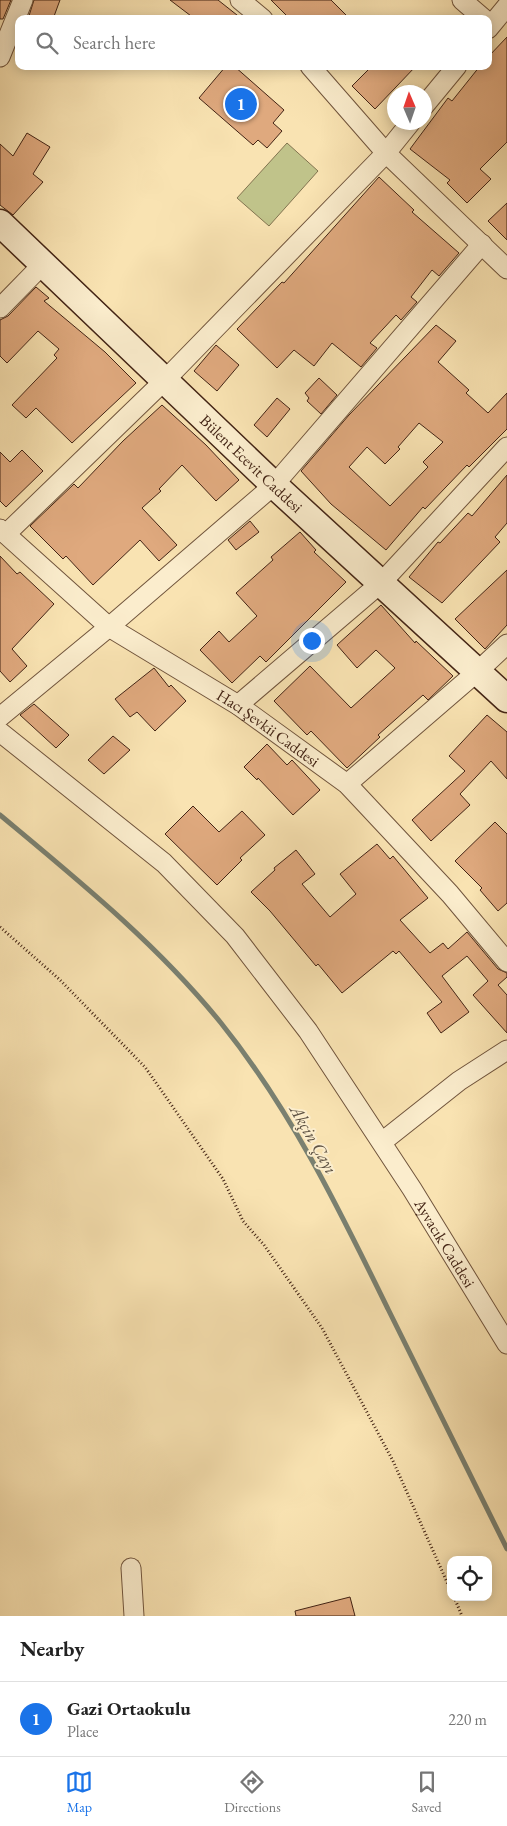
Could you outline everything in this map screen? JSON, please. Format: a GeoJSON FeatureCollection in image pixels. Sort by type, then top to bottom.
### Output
{"type":"FeatureCollection","features":[{"type":"Feature","properties":{"kind":"main road","name":"Bülent Ecevit Caddesi"},"geometry":{"type":"LineString","coordinates":[[0,223],[274,485],[382,582],[507,699]]}},
{"type":"Feature","properties":{"kind":"street"},"geometry":{"type":"LineString","coordinates":[[17,15],[23,0]]}},
{"type":"Feature","properties":{"kind":"street"},"geometry":{"type":"LineString","coordinates":[[240,0],[258,15]]}},
{"type":"Feature","properties":{"kind":"street"},"geometry":{"type":"LineString","coordinates":[[462,0],[478,15]]}},
{"type":"Feature","properties":{"kind":"street"},"geometry":{"type":"LineString","coordinates":[[492,20],[507,6]]}},
{"type":"Feature","properties":{"kind":"street"},"geometry":{"type":"LineString","coordinates":[[0,56],[15,19]]}},
{"type":"Feature","properties":{"kind":"street"},"geometry":{"type":"LineString","coordinates":[[314,70],[386,152],[507,269]]}},
{"type":"Feature","properties":{"kind":"street"},"geometry":{"type":"LineString","coordinates":[[432,96],[454,70]]}},
{"type":"Feature","properties":{"kind":"street"},"geometry":{"type":"LineString","coordinates":[[3,532],[165,380],[386,152],[404,130]]}},
{"type":"Feature","properties":{"kind":"street"},"geometry":{"type":"LineString","coordinates":[[0,718],[110,627],[274,485],[482,244]]}},
{"type":"Feature","properties":{"kind":"street"},"geometry":{"type":"LineString","coordinates":[[0,308],[44,263]]}},
{"type":"Feature","properties":{"kind":"street"},"geometry":{"type":"LineString","coordinates":[[238,705],[382,582],[507,446]]}},
{"type":"Feature","properties":{"kind":"street","name":"Hacı Şevkii Caddesi"},"geometry":{"type":"LineString","coordinates":[[3,532],[110,627],[238,705],[347,784],[450,894],[507,962]]}},
{"type":"Feature","properties":{"kind":"street"},"geometry":{"type":"LineString","coordinates":[[347,784],[507,644]]}},
{"type":"Feature","properties":{"kind":"street","name":"Ayvacık Caddesi"},"geometry":{"type":"LineString","coordinates":[[0,732],[164,863],[235,936],[308,1031],[382,1142],[507,1344]]}},
{"type":"Feature","properties":{"kind":"street"},"geometry":{"type":"LineString","coordinates":[[382,1142],[459,1081],[507,1050]]}},
{"type":"Feature","properties":{"kind":"street"},"geometry":{"type":"LineString","coordinates":[[131,1568],[134,1616]]}},
{"type":"Feature","properties":{"kind":"path"},"geometry":{"type":"LineString","coordinates":[[0,927],[59,979],[145,1067],[223,1179],[243,1222],[264,1245],[322,1328],[393,1461],[447,1581]]}},
{"type":"Feature","properties":{"kind":"path"},"geometry":{"type":"LineString","coordinates":[[456,1601],[462,1616]]}},
{"type":"Feature","properties":{"kind":"green space"},"geometry":{"type":"Polygon","coordinates":[[[287,143],[318,171],[269,226],[237,198],[287,143]]]}},
{"type":"Feature","properties":{"kind":"building"},"geometry":{"type":"Polygon","coordinates":[[[0,0],[11,0],[3,19],[0,19],[0,0]]]}},
{"type":"Feature","properties":{"kind":"building"},"geometry":{"type":"Polygon","coordinates":[[[34,0],[60,0],[54,15],[29,15],[34,0]]]}},
{"type":"Feature","properties":{"kind":"building"},"geometry":{"type":"Polygon","coordinates":[[[170,0],[218,0],[237,15],[190,15],[170,0]]]}},
{"type":"Feature","properties":{"kind":"building"},"geometry":{"type":"Polygon","coordinates":[[[271,0],[331,0],[346,15],[286,15],[271,0]]]}},
{"type":"Feature","properties":{"kind":"building"},"geometry":{"type":"Polygon","coordinates":[[[507,37],[507,142],[480,169],[491,179],[467,203],[447,183],[450,180],[410,149],[424,130],[432,130],[432,119],[448,98],[452,101],[477,70],[492,70],[492,53],[507,37]]]}},
{"type":"Feature","properties":{"kind":"building"},"geometry":{"type":"Polygon","coordinates":[[[223,70],[239,70],[284,110],[273,123],[282,131],[267,148],[258,140],[253,145],[199,98],[223,70]]]}},
{"type":"Feature","properties":{"kind":"building"},"geometry":{"type":"Polygon","coordinates":[[[368,70],[412,70],[398,85],[387,85],[387,96],[375,109],[352,86],[368,70]]]}},
{"type":"Feature","properties":{"kind":"building"},"geometry":{"type":"Polygon","coordinates":[[[27,133],[50,147],[33,174],[43,182],[13,215],[0,205],[0,144],[13,156],[27,133]]]}},
{"type":"Feature","properties":{"kind":"building"},"geometry":{"type":"Polygon","coordinates":[[[379,177],[414,210],[412,212],[459,253],[439,276],[432,270],[411,297],[417,302],[401,320],[396,315],[370,343],[377,348],[361,367],[332,343],[314,366],[294,350],[277,368],[237,329],[282,282],[284,283],[379,177]]]}},
{"type":"Feature","properties":{"kind":"building"},"geometry":{"type":"Polygon","coordinates":[[[507,203],[507,240],[488,221],[507,203]]]}},
{"type":"Feature","properties":{"kind":"building"},"geometry":{"type":"Polygon","coordinates":[[[36,287],[49,298],[44,301],[105,352],[136,383],[72,443],[36,408],[26,418],[12,405],[57,358],[54,355],[59,349],[38,331],[7,363],[0,356],[0,320],[8,316],[36,287]]]}},
{"type":"Feature","properties":{"kind":"building"},"geometry":{"type":"Polygon","coordinates":[[[436,325],[456,341],[438,362],[469,390],[466,393],[488,413],[507,393],[507,429],[469,467],[467,465],[425,509],[423,507],[386,550],[331,504],[301,471],[349,415],[436,325]],[[419,423],[398,447],[400,449],[385,464],[367,447],[349,467],[390,506],[428,467],[423,462],[443,442],[419,423]]]}},
{"type":"Feature","properties":{"kind":"building"},"geometry":{"type":"Polygon","coordinates":[[[216,345],[239,365],[217,391],[194,371],[216,345]]]}},
{"type":"Feature","properties":{"kind":"building"},"geometry":{"type":"Polygon","coordinates":[[[319,378],[337,395],[321,414],[307,401],[309,398],[305,393],[319,378]]]}},
{"type":"Feature","properties":{"kind":"building"},"geometry":{"type":"Polygon","coordinates":[[[277,398],[290,409],[267,437],[254,425],[277,398]]]}},
{"type":"Feature","properties":{"kind":"building"},"geometry":{"type":"Polygon","coordinates":[[[162,405],[206,445],[239,480],[216,501],[182,465],[159,489],[161,491],[142,508],[177,545],[159,561],[140,540],[93,585],[66,556],[63,559],[30,526],[74,484],[78,488],[123,441],[162,405]]]}},
{"type":"Feature","properties":{"kind":"building"},"geometry":{"type":"Polygon","coordinates":[[[22,450],[43,471],[6,507],[0,501],[0,452],[10,462],[22,450]]]}},
{"type":"Feature","properties":{"kind":"building"},"geometry":{"type":"Polygon","coordinates":[[[507,475],[507,523],[495,537],[500,542],[442,603],[409,577],[438,542],[440,543],[468,513],[472,516],[507,475]]]}},
{"type":"Feature","properties":{"kind":"building"},"geometry":{"type":"Polygon","coordinates":[[[250,521],[259,532],[236,550],[228,540],[250,521]]]}},
{"type":"Feature","properties":{"kind":"building"},"geometry":{"type":"Polygon","coordinates":[[[300,532],[316,550],[314,552],[346,582],[266,662],[260,656],[232,683],[200,650],[219,631],[229,642],[257,616],[236,593],[273,560],[271,557],[300,532]]]}},
{"type":"Feature","properties":{"kind":"building"},"geometry":{"type":"Polygon","coordinates":[[[0,556],[17,574],[20,572],[54,604],[12,649],[27,666],[10,682],[0,671],[0,556]]]}},
{"type":"Feature","properties":{"kind":"building"},"geometry":{"type":"Polygon","coordinates":[[[507,570],[507,625],[485,649],[455,619],[507,570]]]}},
{"type":"Feature","properties":{"kind":"building"},"geometry":{"type":"Polygon","coordinates":[[[381,605],[415,643],[416,641],[453,676],[428,700],[423,695],[378,735],[380,737],[347,768],[311,731],[307,735],[274,701],[310,666],[351,708],[395,668],[376,650],[357,668],[337,645],[381,605]]]}},
{"type":"Feature","properties":{"kind":"building"},"geometry":{"type":"Polygon","coordinates":[[[154,668],[169,687],[171,685],[186,701],[155,731],[137,712],[130,717],[115,699],[154,668]]]}},
{"type":"Feature","properties":{"kind":"building"},"geometry":{"type":"Polygon","coordinates":[[[34,704],[69,735],[56,748],[20,715],[34,704]]]}},
{"type":"Feature","properties":{"kind":"building"},"geometry":{"type":"Polygon","coordinates":[[[487,715],[507,732],[507,779],[491,761],[460,794],[470,805],[431,841],[412,820],[465,771],[449,756],[487,715]]]}},
{"type":"Feature","properties":{"kind":"building"},"geometry":{"type":"Polygon","coordinates":[[[113,736],[130,750],[104,774],[88,760],[113,736]]]}},
{"type":"Feature","properties":{"kind":"building"},"geometry":{"type":"Polygon","coordinates":[[[267,744],[287,765],[292,760],[320,790],[293,815],[258,778],[257,780],[244,767],[267,744]]]}},
{"type":"Feature","properties":{"kind":"building"},"geometry":{"type":"Polygon","coordinates":[[[193,806],[219,832],[242,811],[265,835],[240,858],[242,860],[217,885],[165,834],[193,806]]]}},
{"type":"Feature","properties":{"kind":"building"},"geometry":{"type":"Polygon","coordinates":[[[495,822],[507,834],[507,903],[498,911],[480,890],[482,888],[455,861],[495,822]]]}},
{"type":"Feature","properties":{"kind":"building"},"geometry":{"type":"Polygon","coordinates":[[[377,844],[390,859],[393,856],[428,898],[400,920],[430,953],[443,943],[448,949],[467,932],[498,969],[507,973],[507,977],[498,985],[507,995],[507,1033],[473,995],[488,981],[467,956],[442,976],[469,1012],[441,1033],[427,1013],[442,1002],[399,951],[396,954],[393,951],[342,993],[318,964],[316,966],[270,911],[251,892],[275,870],[274,868],[296,850],[315,874],[302,884],[330,917],[356,894],[340,874],[377,844]]]}},
{"type":"Feature","properties":{"kind":"building"},"geometry":{"type":"Polygon","coordinates":[[[350,1597],[355,1616],[296,1616],[295,1611],[350,1597]]]}},
{"type":"Feature","properties":{"kind":"waterway","name":"Akçin Çayı"},"geometry":{"type":"LineString","coordinates":[[0,815],[116,914],[170,966],[221,1023],[270,1090],[292,1125],[332,1198],[507,1549]]}},
{"type":"Feature","properties":{"kind":"place","name":"Gazi Ortaokulu"},"geometry":{"type":"Point","coordinates":[241,104]}}]}
